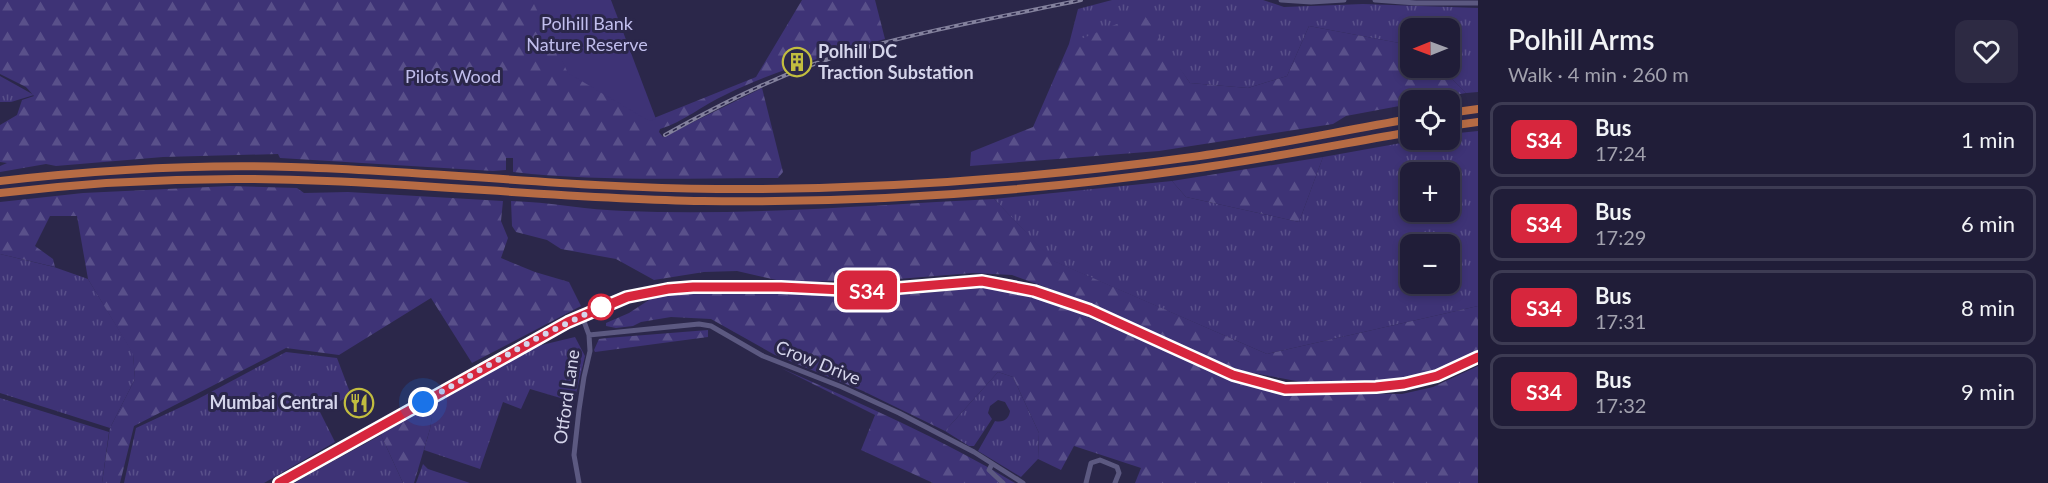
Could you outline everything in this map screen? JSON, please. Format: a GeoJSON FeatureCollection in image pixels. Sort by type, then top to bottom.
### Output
{"type":"FeatureCollection","features":[{"type":"Feature","properties":{"kind":"highway"},"geometry":{"type":"LineString","coordinates":[[1460,111],[1478,109]]}},
{"type":"Feature","properties":{"kind":"highway"},"geometry":{"type":"LineString","coordinates":[[0,181],[136,169],[242,166],[643,187],[779,188],[902,184],[1034,175],[1148,163],[1270,145],[1400,121]]}},
{"type":"Feature","properties":{"kind":"highway"},"geometry":{"type":"LineString","coordinates":[[1460,124],[1478,122]]}},
{"type":"Feature","properties":{"kind":"highway"},"geometry":{"type":"LineString","coordinates":[[0,194],[139,182],[266,179],[354,182],[647,200],[771,201],[909,197],[1141,176],[1248,161],[1400,134]]}},
{"type":"Feature","properties":{"kind":"main road"},"geometry":{"type":"LineString","coordinates":[[279,483],[485,367],[582,316],[627,297],[678,288],[781,287],[863,291],[982,281],[1034,291],[1090,310],[1233,375],[1285,389],[1376,387],[1404,384],[1437,376],[1478,357]]}},
{"type":"Feature","properties":{"kind":"street"},"geometry":{"type":"LineString","coordinates":[[1281,0],[1311,2],[1344,0]]}},
{"type":"Feature","properties":{"kind":"street"},"geometry":{"type":"LineString","coordinates":[[1375,0],[1416,3],[1478,3]]}},
{"type":"Feature","properties":{"kind":"street","name":"Otford Lane"},"geometry":{"type":"LineString","coordinates":[[579,483],[574,456],[581,391],[590,351],[589,335],[582,316]]}},
{"type":"Feature","properties":{"kind":"street","name":"Crow Drive"},"geometry":{"type":"LineString","coordinates":[[589,335],[699,324],[711,326],[763,356],[842,387],[898,413],[974,452],[1023,483]]}},
{"type":"Feature","properties":{"kind":"street"},"geometry":{"type":"LineString","coordinates":[[1086,483],[1091,463],[1100,460],[1117,467],[1119,473],[1115,483]]}},
{"type":"Feature","properties":{"kind":"street"},"geometry":{"type":"LineString","coordinates":[[992,464],[989,470],[1003,483]]}},
{"type":"Feature","properties":{"kind":"green space","name":"Pilots Wood"},"geometry":{"type":"Polygon","coordinates":[[[0,0],[547,0],[649,120],[756,77],[802,0],[875,0],[885,39],[764,78],[725,95],[660,129],[659,132],[663,137],[762,88],[783,172],[778,178],[579,177],[513,172],[513,158],[506,158],[506,170],[493,171],[280,158],[278,154],[163,157],[56,166],[46,164],[0,172],[0,166],[7,163],[0,162],[0,125],[17,115],[22,100],[34,96],[26,87],[0,74],[0,0]]]}},
{"type":"Feature","properties":{"kind":"green space","name":"Polhill Bank Nature Reserve"},"geometry":{"type":"Polygon","coordinates":[[[532,0],[611,0],[656,119],[649,121],[568,73],[532,0]]]}},
{"type":"Feature","properties":{"kind":"green space"},"geometry":{"type":"Polygon","coordinates":[[[1112,0],[1263,0],[1284,7],[1363,4],[1478,8],[1478,92],[1466,93],[1451,78],[1460,78],[1460,18],[1400,18],[1400,43],[1309,26],[1287,76],[1248,88],[1190,83],[1180,69],[1069,44],[1078,9],[1112,0]]]}},
{"type":"Feature","properties":{"kind":"green space"},"geometry":{"type":"Polygon","coordinates":[[[1143,13],[1190,83],[1248,88],[1287,76],[1309,26],[1400,43],[1400,78],[1451,78],[1466,93],[1460,94],[1460,90],[1400,90],[1400,106],[1346,116],[1333,124],[1159,151],[970,166],[971,152],[1033,127],[1069,44],[1143,13]]]}},
{"type":"Feature","properties":{"kind":"green space"},"geometry":{"type":"Polygon","coordinates":[[[0,76],[34,95],[11,102],[0,102],[0,76]]]}},
{"type":"Feature","properties":{"kind":"green space"},"geometry":{"type":"Polygon","coordinates":[[[1478,131],[1478,306],[1267,354],[1053,261],[994,199],[1172,181],[1186,197],[1299,222],[1323,157],[1400,143],[1400,150],[1460,150],[1460,133],[1478,131]]]}},
{"type":"Feature","properties":{"kind":"green space"},"geometry":{"type":"Polygon","coordinates":[[[1323,157],[1299,222],[1186,197],[1172,181],[1323,157]]]}},
{"type":"Feature","properties":{"kind":"green space"},"geometry":{"type":"Polygon","coordinates":[[[230,186],[297,188],[304,193],[348,192],[503,201],[501,221],[508,238],[501,258],[535,272],[569,282],[581,306],[472,363],[431,298],[339,355],[286,348],[134,426],[120,483],[102,483],[110,428],[135,379],[133,354],[88,279],[77,216],[50,216],[35,246],[53,259],[55,267],[0,254],[0,202],[83,193],[230,186]]]}},
{"type":"Feature","properties":{"kind":"green space"},"geometry":{"type":"Polygon","coordinates":[[[994,199],[1054,261],[1267,354],[1478,306],[1478,350],[1448,365],[1411,379],[1369,382],[1301,382],[1238,370],[1089,303],[1012,275],[973,273],[898,279],[806,282],[781,281],[737,271],[704,272],[654,280],[616,259],[561,249],[547,240],[516,232],[512,226],[511,201],[611,210],[717,212],[994,199]]]}},
{"type":"Feature","properties":{"kind":"green space"},"geometry":{"type":"Polygon","coordinates":[[[0,254],[54,267],[88,279],[133,353],[135,379],[110,428],[0,393],[0,254]]]}},
{"type":"Feature","properties":{"kind":"green space"},"geometry":{"type":"Polygon","coordinates":[[[993,287],[1044,298],[1230,379],[1263,389],[1300,393],[1402,394],[1433,387],[1478,366],[1478,483],[1135,483],[1141,468],[1074,446],[1061,470],[1038,459],[1039,433],[1013,377],[998,372],[945,431],[863,391],[775,355],[711,319],[671,317],[641,322],[633,326],[616,328],[606,326],[606,323],[629,313],[655,296],[670,293],[762,291],[888,296],[993,287]]]}},
{"type":"Feature","properties":{"kind":"green space"},"geometry":{"type":"Polygon","coordinates":[[[708,330],[708,337],[595,352],[594,350],[599,339],[708,330]]]}},
{"type":"Feature","properties":{"kind":"green space"},"geometry":{"type":"Polygon","coordinates":[[[575,337],[585,356],[574,402],[530,389],[521,409],[503,402],[480,469],[424,450],[434,403],[529,348],[575,337]]]}},
{"type":"Feature","properties":{"kind":"green space"},"geometry":{"type":"Polygon","coordinates":[[[286,352],[337,358],[351,395],[320,412],[335,442],[264,483],[124,483],[136,428],[196,400],[286,352]]]}},
{"type":"Feature","properties":{"kind":"green space"},"geometry":{"type":"Polygon","coordinates":[[[781,368],[929,436],[1015,483],[933,483],[861,450],[875,415],[781,368]]]}},
{"type":"Feature","properties":{"kind":"green space"},"geometry":{"type":"Polygon","coordinates":[[[998,372],[1013,377],[1039,433],[1038,459],[1021,477],[978,451],[995,421],[1003,421],[1007,418],[1010,411],[1005,402],[998,400],[990,406],[988,413],[992,419],[974,446],[969,446],[945,431],[998,372]]]}},
{"type":"Feature","properties":{"kind":"green space"},"geometry":{"type":"Polygon","coordinates":[[[0,398],[109,432],[102,483],[0,483],[0,398]]]}},
{"type":"Feature","properties":{"kind":"green space"},"geometry":{"type":"Polygon","coordinates":[[[434,403],[430,429],[414,483],[403,483],[381,435],[382,432],[434,403]]]}},
{"type":"Feature","properties":{"kind":"green space"},"geometry":{"type":"Polygon","coordinates":[[[381,435],[403,483],[295,483],[306,476],[381,435]]]}},
{"type":"Feature","properties":{"kind":"green space"},"geometry":{"type":"Polygon","coordinates":[[[423,464],[428,469],[470,483],[416,483],[423,464]]]}},
{"type":"Feature","properties":{"kind":"railway"},"geometry":{"type":"LineString","coordinates":[[665,135],[759,87],[832,58],[913,36],[1081,0]]}},
{"type":"Feature","properties":{"kind":"bus line","name":"S34"},"geometry":{"type":"LineString","coordinates":[[279,483],[568,322],[627,297],[668,289],[781,287],[863,291],[982,281],[1034,291],[1090,310],[1233,375],[1285,389],[1376,387],[1404,384],[1437,376],[1478,357]]}},
{"type":"Feature","properties":{"kind":"place","name":"Polhill DC Traction Substation"},"geometry":{"type":"Point","coordinates":[797,62]}},
{"type":"Feature","properties":{"kind":"place","name":"Mumbai Central"},"geometry":{"type":"Point","coordinates":[359,403]}},
{"type":"Feature","properties":{"kind":"route"},"geometry":{"type":"LineString","coordinates":[[423,402],[541,336],[604,305],[601,307]]}}]}
